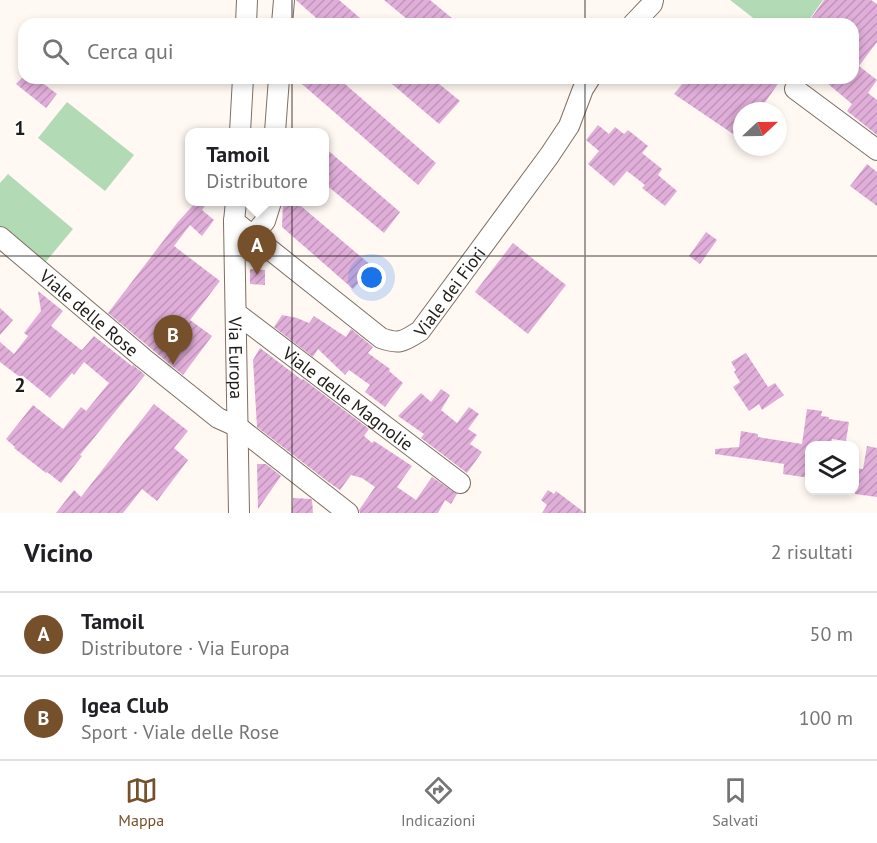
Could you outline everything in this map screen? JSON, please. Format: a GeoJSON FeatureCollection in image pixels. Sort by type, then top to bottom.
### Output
{"type":"FeatureCollection","features":[{"type":"Feature","properties":{"kind":"street"},"geometry":{"type":"LineString","coordinates":[[246,18],[248,0]]}},
{"type":"Feature","properties":{"kind":"street"},"geometry":{"type":"LineString","coordinates":[[282,18],[284,0]]}},
{"type":"Feature","properties":{"kind":"street"},"geometry":{"type":"LineString","coordinates":[[639,18],[653,0]]}},
{"type":"Feature","properties":{"kind":"street"},"geometry":{"type":"LineString","coordinates":[[240,128],[243,84]]}},
{"type":"Feature","properties":{"kind":"street"},"geometry":{"type":"LineString","coordinates":[[275,128],[279,84]]}},
{"type":"Feature","properties":{"kind":"street","name":"Viale dei Fiori"},"geometry":{"type":"LineString","coordinates":[[235,211],[253,236],[381,338],[403,342],[420,331],[549,156],[569,126],[586,84]]}},
{"type":"Feature","properties":{"kind":"street"},"geometry":{"type":"LineString","coordinates":[[795,89],[877,150]]}},
{"type":"Feature","properties":{"kind":"street"},"geometry":{"type":"LineString","coordinates":[[253,236],[265,221],[270,206]]}},
{"type":"Feature","properties":{"kind":"street","name":"Via Europa"},"geometry":{"type":"LineString","coordinates":[[235,211],[239,513]]}},
{"type":"Feature","properties":{"kind":"street","name":"Viale delle Rose"},"geometry":{"type":"LineString","coordinates":[[0,237],[152,366],[218,418],[238,427],[348,513]]}},
{"type":"Feature","properties":{"kind":"street","name":"Viale delle Magnolie"},"geometry":{"type":"LineString","coordinates":[[236,313],[460,483]]}},
{"type":"Feature","properties":{"kind":"green space"},"geometry":{"type":"Polygon","coordinates":[[[730,0],[823,0],[810,18],[753,18],[730,0]]]}},
{"type":"Feature","properties":{"kind":"green space"},"geometry":{"type":"Polygon","coordinates":[[[67,102],[134,155],[105,191],[38,138],[67,102]]]}},
{"type":"Feature","properties":{"kind":"green space"},"geometry":{"type":"Polygon","coordinates":[[[8,174],[73,229],[43,265],[0,229],[0,183],[8,174]]]}},
{"type":"Feature","properties":{"kind":"building"},"geometry":{"type":"Polygon","coordinates":[[[296,0],[339,0],[360,18],[316,18],[296,0]]]}},
{"type":"Feature","properties":{"kind":"building"},"geometry":{"type":"Polygon","coordinates":[[[384,0],[430,0],[452,18],[406,18],[384,0]]]}},
{"type":"Feature","properties":{"kind":"building"},"geometry":{"type":"Polygon","coordinates":[[[824,0],[871,0],[877,4],[877,42],[859,66],[859,18],[811,18],[824,0]]]}},
{"type":"Feature","properties":{"kind":"building"},"geometry":{"type":"Polygon","coordinates":[[[859,66],[877,80],[868,93],[877,100],[877,135],[847,111],[852,104],[828,84],[859,84],[859,66]]]}},
{"type":"Feature","properties":{"kind":"building"},"geometry":{"type":"Polygon","coordinates":[[[18,82],[18,84],[44,84],[57,94],[46,108],[16,84],[18,82]]]}},
{"type":"Feature","properties":{"kind":"building"},"geometry":{"type":"Polygon","coordinates":[[[302,84],[345,84],[436,163],[418,185],[302,84]]]}},
{"type":"Feature","properties":{"kind":"building"},"geometry":{"type":"Polygon","coordinates":[[[392,84],[439,84],[460,101],[439,124],[392,84]]]}},
{"type":"Feature","properties":{"kind":"building"},"geometry":{"type":"Polygon","coordinates":[[[682,84],[778,84],[765,102],[733,102],[733,134],[674,94],[682,84]]]}},
{"type":"Feature","properties":{"kind":"building"},"geometry":{"type":"Polygon","coordinates":[[[598,125],[609,134],[615,127],[624,134],[628,130],[648,146],[642,153],[662,169],[658,175],[677,191],[665,206],[642,188],[645,185],[627,171],[614,186],[588,164],[599,151],[586,140],[598,125]]]}},
{"type":"Feature","properties":{"kind":"building"},"geometry":{"type":"Polygon","coordinates":[[[329,151],[400,212],[384,233],[329,187],[329,151]]]}},
{"type":"Feature","properties":{"kind":"building"},"geometry":{"type":"Polygon","coordinates":[[[867,164],[877,172],[877,206],[850,186],[867,164]]]}},
{"type":"Feature","properties":{"kind":"building"},"geometry":{"type":"Polygon","coordinates":[[[192,206],[205,206],[202,210],[214,220],[202,236],[190,225],[174,246],[220,281],[190,320],[212,336],[183,375],[108,313],[192,206]]]}},
{"type":"Feature","properties":{"kind":"building"},"geometry":{"type":"Polygon","coordinates":[[[283,206],[301,206],[373,267],[353,289],[282,227],[283,206]]]}},
{"type":"Feature","properties":{"kind":"building"},"geometry":{"type":"Polygon","coordinates":[[[706,232],[717,240],[700,264],[689,256],[706,232]]]}},
{"type":"Feature","properties":{"kind":"building"},"geometry":{"type":"Polygon","coordinates":[[[513,243],[566,285],[528,334],[475,292],[513,243]]]}},
{"type":"Feature","properties":{"kind":"building"},"geometry":{"type":"Polygon","coordinates":[[[250,269],[265,270],[265,285],[250,284],[250,269]]]}},
{"type":"Feature","properties":{"kind":"building"},"geometry":{"type":"Polygon","coordinates":[[[38,291],[63,311],[51,326],[80,349],[82,350],[94,336],[145,375],[80,455],[82,456],[61,483],[14,448],[6,439],[33,405],[63,429],[81,407],[86,411],[109,383],[84,362],[50,398],[23,376],[21,378],[0,362],[0,342],[14,354],[28,336],[24,333],[41,311],[38,291]]]}},
{"type":"Feature","properties":{"kind":"building"},"geometry":{"type":"Polygon","coordinates":[[[0,308],[13,320],[0,335],[0,308]]]}},
{"type":"Feature","properties":{"kind":"building"},"geometry":{"type":"Polygon","coordinates":[[[282,315],[309,323],[314,316],[346,337],[351,329],[373,347],[368,353],[390,369],[389,371],[403,383],[385,407],[365,392],[370,385],[349,370],[345,375],[318,349],[313,357],[274,327],[282,315]]]}},
{"type":"Feature","properties":{"kind":"building"},"geometry":{"type":"Polygon","coordinates":[[[260,348],[369,429],[364,436],[372,443],[374,441],[412,466],[397,487],[416,500],[432,477],[457,494],[451,504],[445,500],[438,513],[360,513],[359,510],[375,487],[362,478],[351,475],[340,490],[257,427],[253,360],[260,348]]]}},
{"type":"Feature","properties":{"kind":"building"},"geometry":{"type":"Polygon","coordinates":[[[746,353],[768,387],[775,383],[784,395],[762,410],[759,404],[749,411],[733,387],[740,382],[731,362],[746,353]]]}},
{"type":"Feature","properties":{"kind":"building"},"geometry":{"type":"Polygon","coordinates":[[[441,389],[450,395],[441,410],[457,423],[469,407],[479,414],[468,429],[477,435],[470,444],[482,452],[467,473],[421,438],[424,434],[398,416],[421,393],[431,402],[441,389]]]}},
{"type":"Feature","properties":{"kind":"building"},"geometry":{"type":"Polygon","coordinates":[[[154,404],[188,431],[174,448],[188,460],[157,501],[142,489],[123,513],[56,513],[74,490],[81,497],[154,404]]]}},
{"type":"Feature","properties":{"kind":"building"},"geometry":{"type":"Polygon","coordinates":[[[807,409],[822,411],[821,416],[829,417],[829,419],[849,422],[846,441],[832,439],[832,441],[805,441],[805,477],[783,474],[784,464],[715,454],[715,449],[739,447],[741,431],[758,434],[758,437],[802,444],[807,409]]]}},
{"type":"Feature","properties":{"kind":"building"},"geometry":{"type":"Polygon","coordinates":[[[867,446],[877,448],[877,497],[859,495],[859,468],[863,469],[867,446]]]}},
{"type":"Feature","properties":{"kind":"building"},"geometry":{"type":"Polygon","coordinates":[[[257,464],[266,464],[281,476],[258,509],[257,464]]]}},
{"type":"Feature","properties":{"kind":"building"},"geometry":{"type":"Polygon","coordinates":[[[548,490],[554,494],[556,491],[585,513],[542,513],[547,505],[541,500],[548,490]]]}},
{"type":"Feature","properties":{"kind":"building"},"geometry":{"type":"Polygon","coordinates":[[[293,498],[311,499],[313,513],[292,513],[293,498]]]}},
{"type":"Feature","properties":{"kind":"place","name":"Tamoil"},"geometry":{"type":"Point","coordinates":[257,275]}},
{"type":"Feature","properties":{"kind":"place","name":"Igea Club"},"geometry":{"type":"Point","coordinates":[173,365]}}]}
